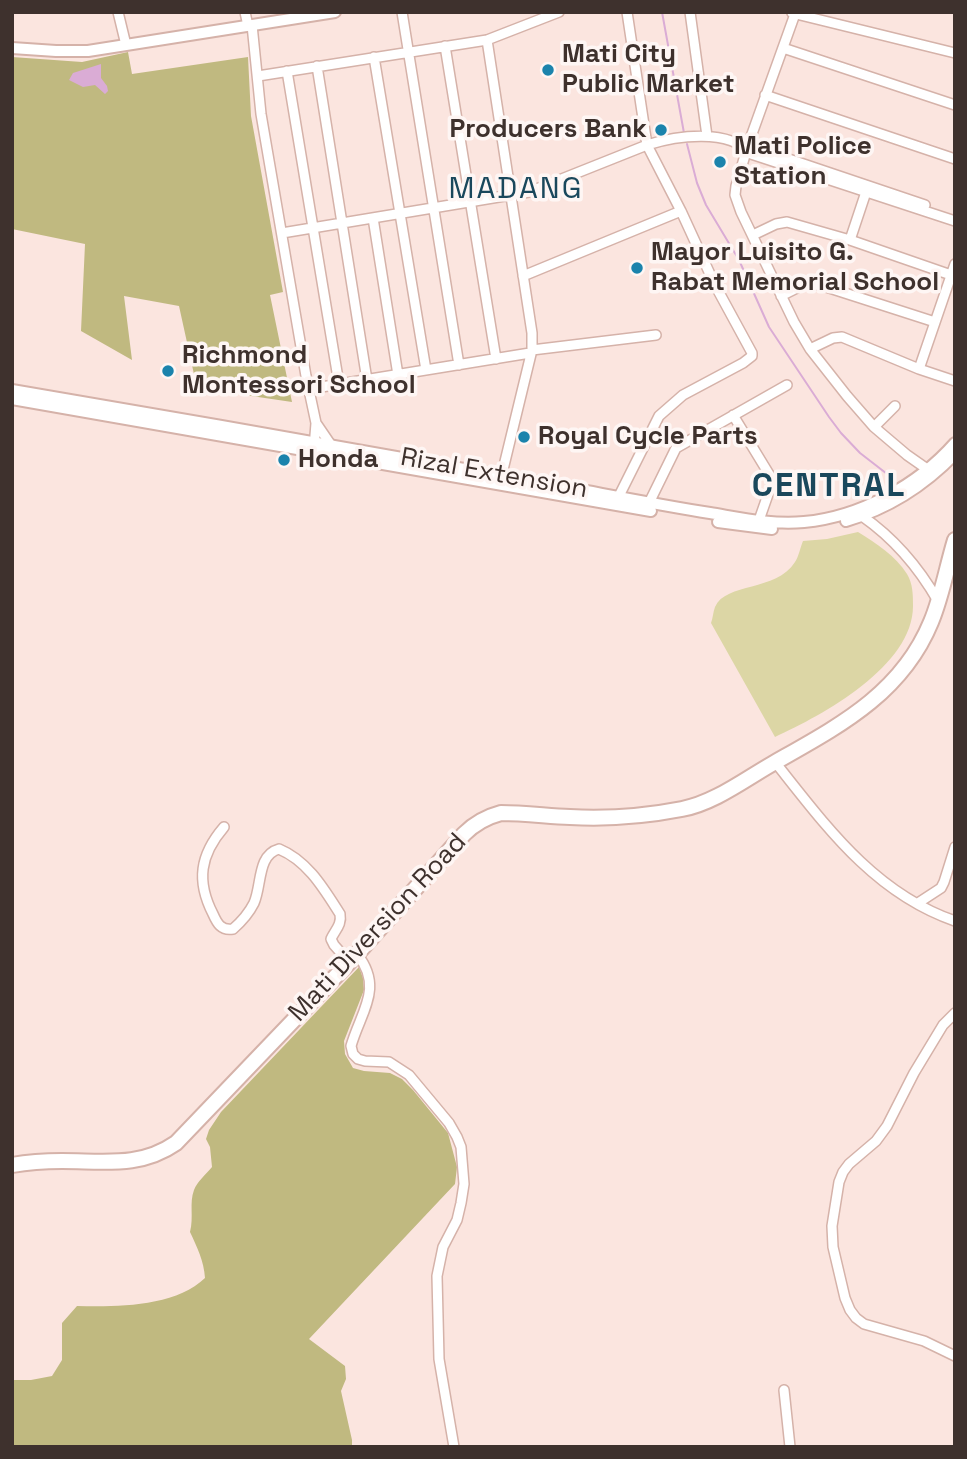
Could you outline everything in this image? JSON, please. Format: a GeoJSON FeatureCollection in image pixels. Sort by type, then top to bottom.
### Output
{"type":"FeatureCollection","features":[{"type":"Feature","properties":{"kind":"highway","name":"Mati Diversion Road"},"geometry":{"type":"LineString","coordinates":[[12,1165],[59,1161],[128,1161],[149,1158],[163,1152],[188,1132],[353,958],[464,834],[479,822],[501,813],[593,817],[685,808],[714,797],[856,714],[888,687],[923,639],[932,621],[955,540]]}},
{"type":"Feature","properties":{"kind":"main road"},"geometry":{"type":"LineString","coordinates":[[12,47],[74,51],[250,25],[285,16],[335,12]]}},
{"type":"Feature","properties":{"kind":"main road","name":"Rizal Extension"},"geometry":{"type":"LineString","coordinates":[[12,390],[757,524],[826,519],[891,502],[916,487],[955,454]]}},
{"type":"Feature","properties":{"kind":"main road","name":"Rizal Extension"},"geometry":{"type":"LineString","coordinates":[[12,399],[314,446]]}},
{"type":"Feature","properties":{"kind":"main road","name":"Rizal Extension"},"geometry":{"type":"LineString","coordinates":[[861,512],[927,469],[955,443]]}},
{"type":"Feature","properties":{"kind":"main road","name":"Rizal Extension"},"geometry":{"type":"LineString","coordinates":[[501,479],[619,496],[757,524]]}},
{"type":"Feature","properties":{"kind":"street"},"geometry":{"type":"LineString","coordinates":[[118,12],[126,45]]}},
{"type":"Feature","properties":{"kind":"street"},"geometry":{"type":"LineString","coordinates":[[245,12],[250,25],[261,114],[316,423],[314,446]]}},
{"type":"Feature","properties":{"kind":"street"},"geometry":{"type":"LineString","coordinates":[[402,12],[458,365]]}},
{"type":"Feature","properties":{"kind":"street"},"geometry":{"type":"LineString","coordinates":[[258,76],[487,40],[559,12]]}},
{"type":"Feature","properties":{"kind":"street"},"geometry":{"type":"LineString","coordinates":[[619,496],[659,416],[683,395],[752,356],[648,145],[627,12]]}},
{"type":"Feature","properties":{"kind":"street"},"geometry":{"type":"LineString","coordinates":[[690,12],[706,136]]}},
{"type":"Feature","properties":{"kind":"street"},"geometry":{"type":"LineString","coordinates":[[927,469],[874,427],[810,349],[781,296],[735,195],[747,149],[783,48],[792,13],[955,53]]}},
{"type":"Feature","properties":{"kind":"street"},"geometry":{"type":"LineString","coordinates":[[487,40],[530,324],[531,352],[501,479]]}},
{"type":"Feature","properties":{"kind":"street"},"geometry":{"type":"LineString","coordinates":[[445,46],[496,359]]}},
{"type":"Feature","properties":{"kind":"street"},"geometry":{"type":"LineString","coordinates":[[783,48],[955,105]]}},
{"type":"Feature","properties":{"kind":"street"},"geometry":{"type":"LineString","coordinates":[[374,57],[426,370]]}},
{"type":"Feature","properties":{"kind":"street"},"geometry":{"type":"LineString","coordinates":[[317,66],[367,380]]}},
{"type":"Feature","properties":{"kind":"street"},"geometry":{"type":"LineString","coordinates":[[287,71],[339,384]]}},
{"type":"Feature","properties":{"kind":"street"},"geometry":{"type":"LineString","coordinates":[[765,95],[955,159]]}},
{"type":"Feature","properties":{"kind":"street"},"geometry":{"type":"LineString","coordinates":[[282,233],[509,196],[536,189],[648,145],[685,136],[706,136],[724,140],[751,153],[955,215]]}},
{"type":"Feature","properties":{"kind":"street"},"geometry":{"type":"LineString","coordinates":[[867,189],[955,222]]}},
{"type":"Feature","properties":{"kind":"street"},"geometry":{"type":"LineString","coordinates":[[849,240],[867,189]]}},
{"type":"Feature","properties":{"kind":"street"},"geometry":{"type":"LineString","coordinates":[[523,276],[681,211]]}},
{"type":"Feature","properties":{"kind":"street"},"geometry":{"type":"LineString","coordinates":[[373,218],[398,375]]}},
{"type":"Feature","properties":{"kind":"street"},"geometry":{"type":"LineString","coordinates":[[753,235],[776,223],[787,222],[951,275]]}},
{"type":"Feature","properties":{"kind":"street"},"geometry":{"type":"LineString","coordinates":[[919,369],[955,264]]}},
{"type":"Feature","properties":{"kind":"street"},"geometry":{"type":"LineString","coordinates":[[781,296],[805,284],[813,284],[834,288],[935,323]]}},
{"type":"Feature","properties":{"kind":"street"},"geometry":{"type":"LineString","coordinates":[[309,389],[531,352],[656,335]]}},
{"type":"Feature","properties":{"kind":"street"},"geometry":{"type":"LineString","coordinates":[[810,349],[833,338],[842,337],[955,381]]}},
{"type":"Feature","properties":{"kind":"street"},"geometry":{"type":"LineString","coordinates":[[649,503],[676,448],[787,386]]}},
{"type":"Feature","properties":{"kind":"street"},"geometry":{"type":"LineString","coordinates":[[874,427],[895,406]]}},
{"type":"Feature","properties":{"kind":"street"},"geometry":{"type":"LineString","coordinates":[[733,415],[772,479],[757,524]]}},
{"type":"Feature","properties":{"kind":"street"},"geometry":{"type":"LineString","coordinates":[[316,423],[330,449]]}},
{"type":"Feature","properties":{"kind":"street"},"geometry":{"type":"LineString","coordinates":[[861,512],[895,541],[922,575],[938,601]]}},
{"type":"Feature","properties":{"kind":"street"},"geometry":{"type":"LineString","coordinates":[[775,762],[849,850],[888,885],[937,915],[955,921]]}},
{"type":"Feature","properties":{"kind":"street"},"geometry":{"type":"LineString","coordinates":[[224,827],[209,847],[202,882],[208,905],[222,929],[233,929],[247,913],[254,901],[267,856],[279,849],[296,858],[314,876],[340,914],[339,926],[331,939],[334,945],[368,972],[369,995],[355,1031],[351,1046],[353,1054],[358,1059],[389,1062],[401,1068],[449,1124],[461,1147],[464,1184],[461,1203],[457,1220],[443,1247],[437,1276],[439,1359],[454,1447]]}},
{"type":"Feature","properties":{"kind":"street"},"geometry":{"type":"LineString","coordinates":[[918,903],[940,888],[955,847]]}},
{"type":"Feature","properties":{"kind":"street"},"geometry":{"type":"LineString","coordinates":[[955,1013],[943,1025],[914,1073],[887,1126],[876,1141],[843,1172],[832,1226],[838,1274],[850,1311],[856,1318],[864,1324],[924,1341],[955,1356]]}},
{"type":"Feature","properties":{"kind":"street"},"geometry":{"type":"LineString","coordinates":[[784,1390],[790,1447]]}},
{"type":"Feature","properties":{"kind":"shaded area"},"geometry":{"type":"Polygon","coordinates":[[[128,52],[132,74],[248,57],[251,116],[283,292],[270,295],[292,402],[197,388],[179,306],[124,296],[132,360],[81,331],[85,244],[12,229],[12,57],[82,62],[128,52]]]}},
{"type":"Feature","properties":{"kind":"shaded area"},"geometry":{"type":"Polygon","coordinates":[[[101,64],[101,78],[108,91],[105,94],[95,85],[83,87],[69,80],[73,73],[101,64]]]}},
{"type":"Feature","properties":{"kind":"shaded area"},"geometry":{"type":"Polygon","coordinates":[[[858,532],[879,545],[907,574],[913,598],[909,628],[898,649],[862,686],[817,716],[775,737],[711,623],[715,607],[729,594],[764,583],[787,572],[796,560],[803,541],[858,532]]]}},
{"type":"Feature","properties":{"kind":"shaded area"},"geometry":{"type":"Polygon","coordinates":[[[359,967],[364,990],[344,1041],[345,1054],[353,1068],[390,1073],[402,1079],[413,1090],[448,1133],[457,1167],[455,1184],[309,1339],[345,1366],[346,1379],[341,1391],[352,1447],[12,1447],[12,1380],[52,1376],[62,1360],[62,1323],[77,1306],[127,1305],[162,1300],[192,1288],[205,1278],[202,1260],[190,1232],[194,1190],[212,1167],[210,1147],[206,1139],[209,1130],[221,1112],[359,967]]]}},
{"type":"Feature","properties":{"kind":"waterway"},"geometry":{"type":"LineString","coordinates":[[662,12],[684,133]]}},
{"type":"Feature","properties":{"kind":"waterway"},"geometry":{"type":"LineString","coordinates":[[687,144],[706,205],[739,260],[769,327],[841,433],[860,453],[891,477]]}},
{"type":"Feature","properties":{"kind":"place","name":"Mati City Public Market"},"geometry":{"type":"Point","coordinates":[548,70]}},
{"type":"Feature","properties":{"kind":"place","name":"Producers Bank"},"geometry":{"type":"Point","coordinates":[661,130]}},
{"type":"Feature","properties":{"kind":"place","name":"Mati Police Station"},"geometry":{"type":"Point","coordinates":[720,162]}},
{"type":"Feature","properties":{"kind":"place","name":"Mayor Luisito G. Rabat Memorial School"},"geometry":{"type":"Point","coordinates":[637,268]}},
{"type":"Feature","properties":{"kind":"place","name":"Richmond Montessori School"},"geometry":{"type":"Point","coordinates":[168,371]}},
{"type":"Feature","properties":{"kind":"place","name":"Royal Cycle Parts"},"geometry":{"type":"Point","coordinates":[524,437]}},
{"type":"Feature","properties":{"kind":"place","name":"Honda"},"geometry":{"type":"Point","coordinates":[284,460]}},
{"type":"Feature","properties":{"kind":"district","name":"MADANG"},"geometry":{"type":"Point","coordinates":[516,190]}},
{"type":"Feature","properties":{"kind":"district","name":"CENTRAL"},"geometry":{"type":"Point","coordinates":[829,487]}}]}
